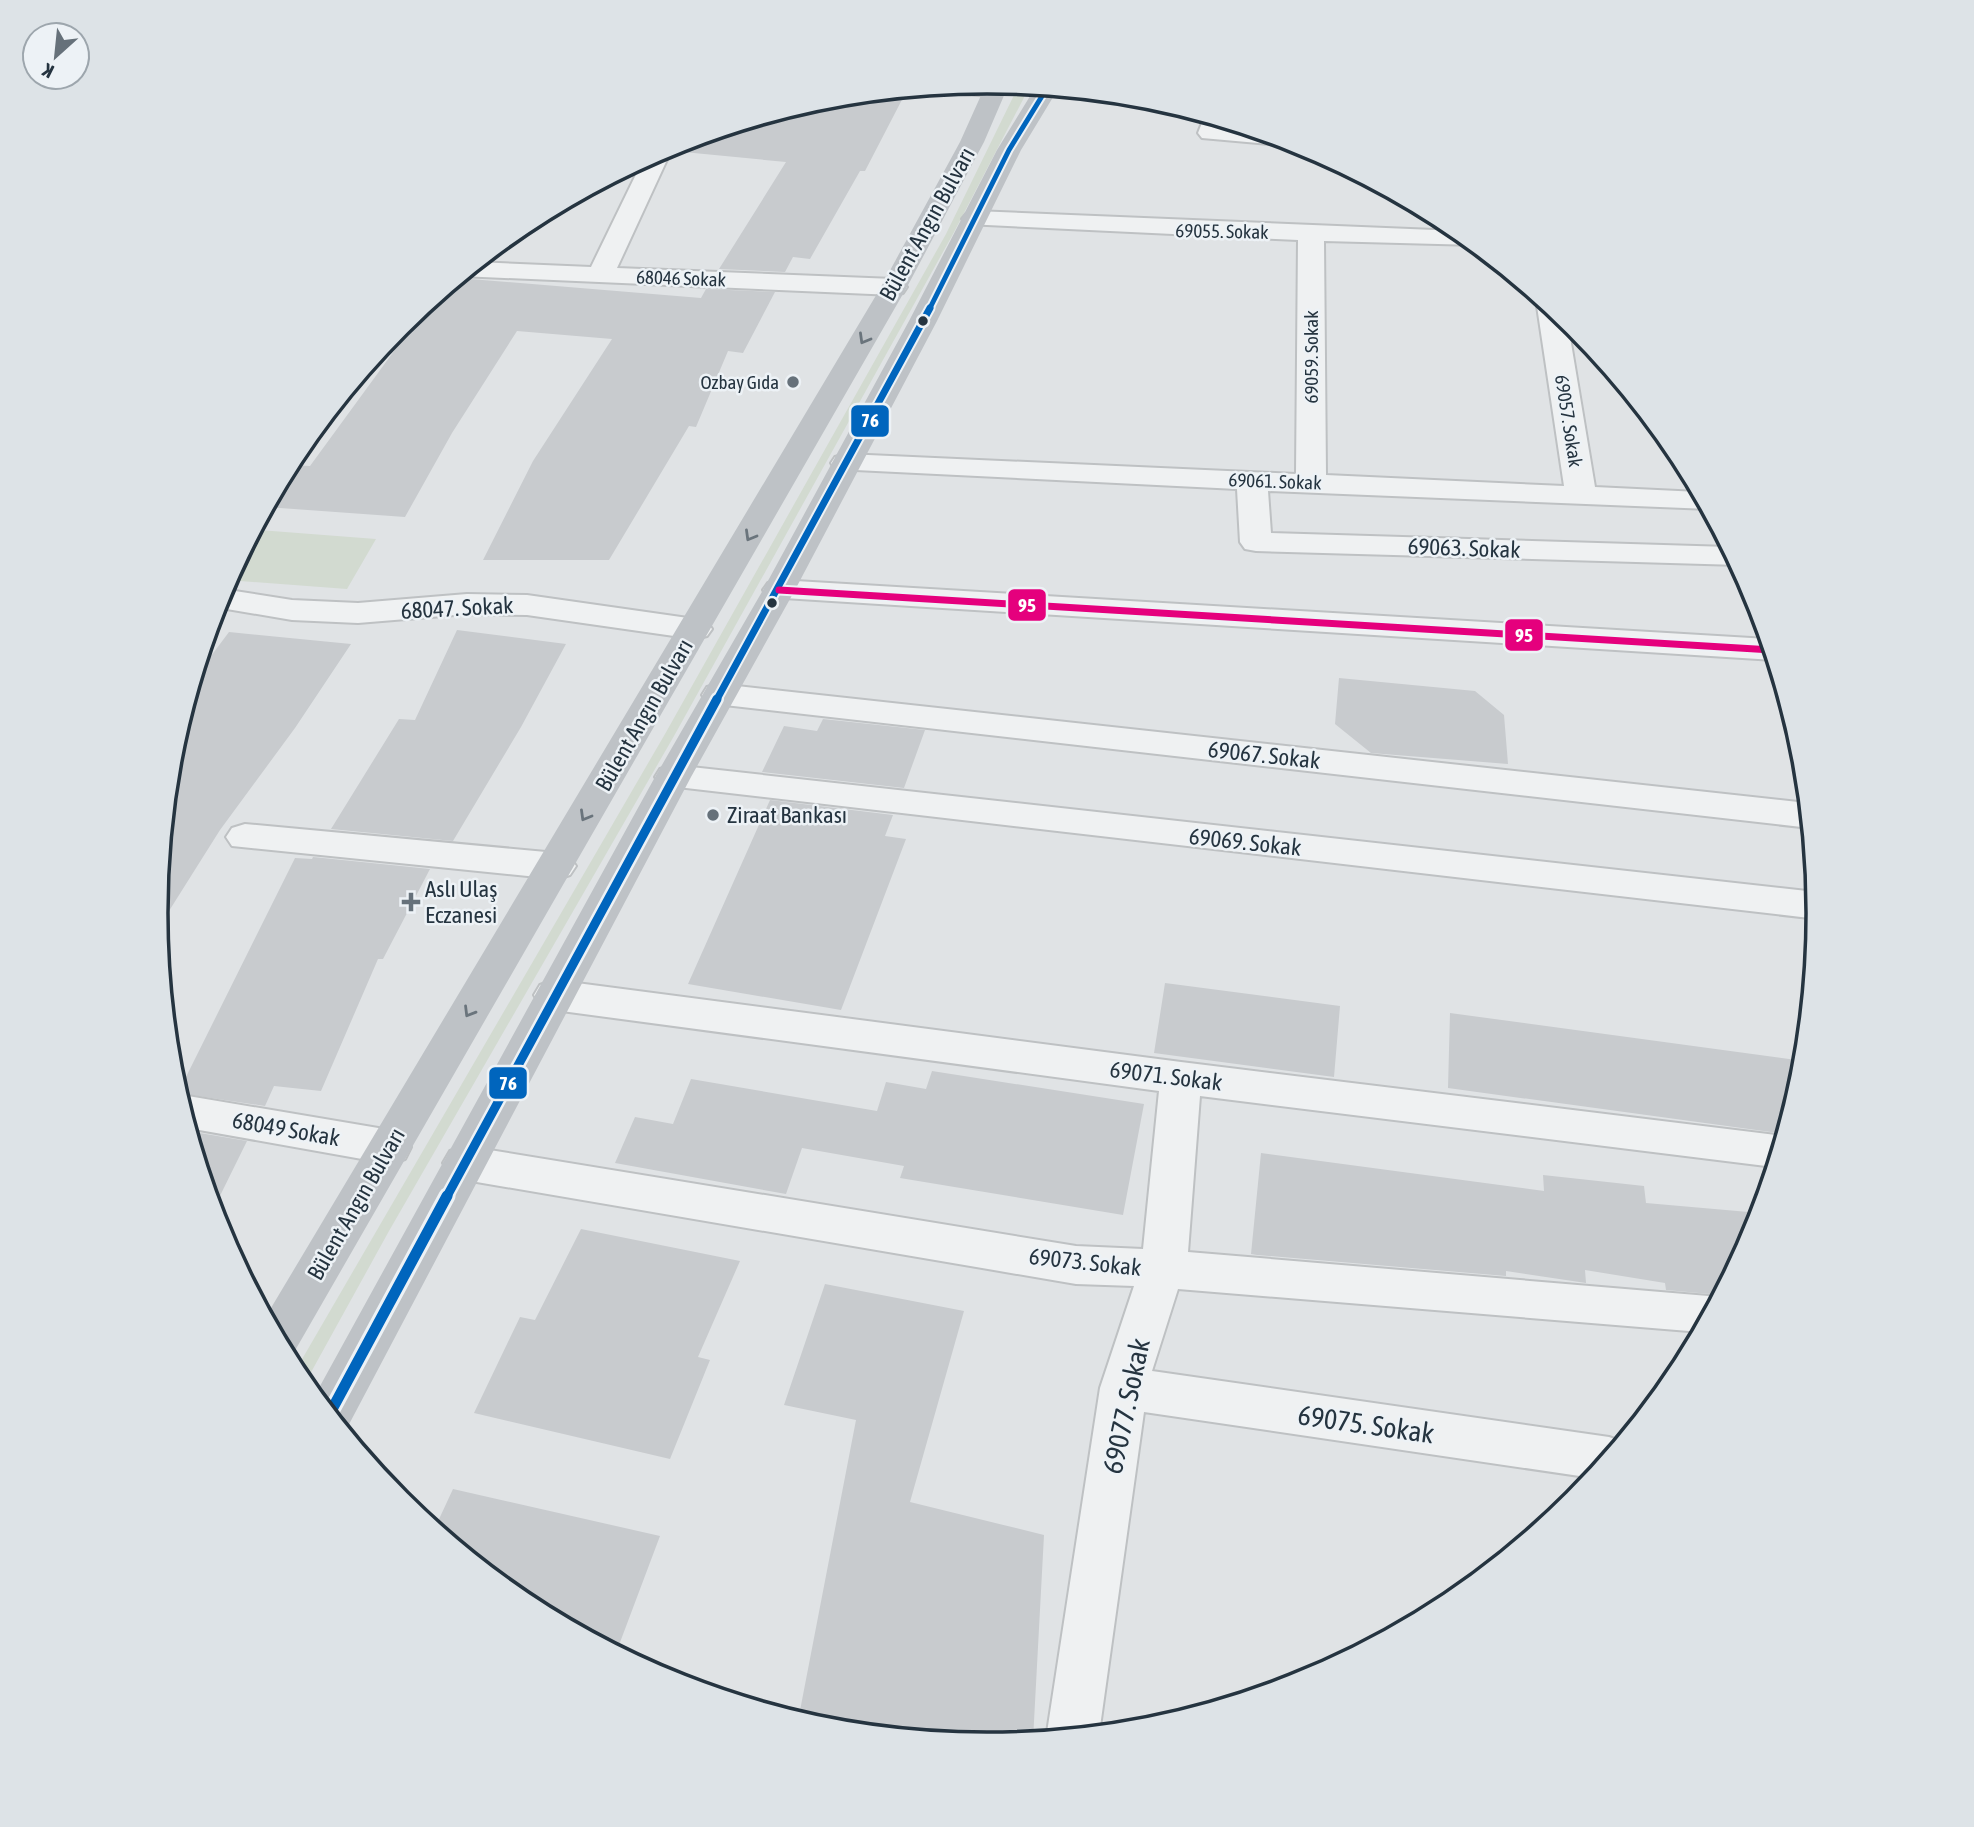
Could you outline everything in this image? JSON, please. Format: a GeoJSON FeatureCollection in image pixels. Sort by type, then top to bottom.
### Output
{"type":"FeatureCollection","features":[{"type":"Feature","properties":{"kind":"main road","name":"Bülent Angın Bulvarı"},"geometry":{"type":"LineString","coordinates":[[283,1330],[894,287],[972,142],[993,94]]}},
{"type":"Feature","properties":{"kind":"main road","name":"Bülent Angın Bulvarı"},"geometry":{"type":"LineString","coordinates":[[333,1407],[554,995],[779,590],[1009,150],[1041,96]]}},
{"type":"Feature","properties":{"kind":"street"},"geometry":{"type":"LineString","coordinates":[[600,275],[651,167]]}},
{"type":"Feature","properties":{"kind":"street","name":"69055. Sokak"},"geometry":{"type":"LineString","coordinates":[[975,219],[1177,231],[1311,232],[1449,238]]}},
{"type":"Feature","properties":{"kind":"street","name":"69059. Sokak"},"geometry":{"type":"LineString","coordinates":[[1311,232],[1311,482]]}},
{"type":"Feature","properties":{"kind":"street","name":"68046 Sokak"},"geometry":{"type":"LineString","coordinates":[[480,270],[894,287]]}},
{"type":"Feature","properties":{"kind":"street","name":"69057. Sokak"},"geometry":{"type":"LineString","coordinates":[[1554,323],[1581,494]]}},
{"type":"Feature","properties":{"kind":"street","name":"69061. Sokak"},"geometry":{"type":"LineString","coordinates":[[846,463],[1694,500]]}},
{"type":"Feature","properties":{"kind":"street","name":"69063. Sokak"},"geometry":{"type":"LineString","coordinates":[[1252,480],[1256,542],[1725,557]]}},
{"type":"Feature","properties":{"kind":"street"},"geometry":{"type":"LineString","coordinates":[[779,590],[1763,649]]}},
{"type":"Feature","properties":{"kind":"street","name":"68047. Sokak"},"geometry":{"type":"LineString","coordinates":[[230,600],[292,610],[358,613],[467,604],[508,604],[695,629]]}},
{"type":"Feature","properties":{"kind":"street","name":"69067. Sokak"},"geometry":{"type":"LineString","coordinates":[[719,695],[1800,815]]}},
{"type":"Feature","properties":{"kind":"street","name":"69069. Sokak"},"geometry":{"type":"LineString","coordinates":[[673,777],[1806,905]]}},
{"type":"Feature","properties":{"kind":"street"},"geometry":{"type":"LineString","coordinates":[[245,838],[556,866]]}},
{"type":"Feature","properties":{"kind":"street","name":"69071. Sokak"},"geometry":{"type":"LineString","coordinates":[[554,995],[1181,1078],[1771,1150]]}},
{"type":"Feature","properties":{"kind":"street","name":"69077. Sokak"},"geometry":{"type":"LineString","coordinates":[[1073,1727],[1124,1388],[1147,1309],[1164,1269],[1181,1078]]}},
{"type":"Feature","properties":{"kind":"street","name":"68049 Sokak"},"geometry":{"type":"LineString","coordinates":[[193,1113],[390,1147]]}},
{"type":"Feature","properties":{"kind":"street","name":"69073. Sokak"},"geometry":{"type":"LineString","coordinates":[[465,1163],[1076,1265],[1164,1269],[1702,1312]]}},
{"type":"Feature","properties":{"kind":"street","name":"69075. Sokak"},"geometry":{"type":"LineString","coordinates":[[1124,1388],[1600,1458]]}},
{"type":"Feature","properties":{"kind":"shaded area"},"geometry":{"type":"Polygon","coordinates":[[[1014,95],[1025,95],[953,234],[674,736],[389,1231],[310,1374],[301,1361],[665,734],[946,234],[1014,95]]]}},
{"type":"Feature","properties":{"kind":"shaded area"},"geometry":{"type":"Polygon","coordinates":[[[263,530],[376,539],[347,589],[239,581],[263,530]]]}},
{"type":"Feature","properties":{"kind":"building"},"geometry":{"type":"Polygon","coordinates":[[[902,100],[865,171],[860,171],[810,259],[793,257],[785,272],[719,269],[786,162],[686,152],[775,122],[827,110],[902,100]]]}},
{"type":"Feature","properties":{"kind":"building"},"geometry":{"type":"Polygon","coordinates":[[[470,279],[701,298],[706,289],[775,292],[743,353],[728,351],[696,427],[689,426],[609,560],[483,560],[533,461],[612,339],[517,331],[452,433],[405,517],[276,508],[301,466],[310,466],[401,341],[470,279]]]}},
{"type":"Feature","properties":{"kind":"building"},"geometry":{"type":"Polygon","coordinates":[[[457,630],[566,644],[521,727],[453,841],[331,829],[399,719],[415,720],[457,630]]]}},
{"type":"Feature","properties":{"kind":"building"},"geometry":{"type":"Polygon","coordinates":[[[229,632],[351,644],[295,728],[220,830],[168,912],[175,807],[184,754],[208,660],[229,632]]]}},
{"type":"Feature","properties":{"kind":"building"},"geometry":{"type":"Polygon","coordinates":[[[1339,678],[1475,691],[1504,715],[1508,764],[1371,753],[1335,724],[1339,678]]]}},
{"type":"Feature","properties":{"kind":"building"},"geometry":{"type":"Polygon","coordinates":[[[823,719],[925,730],[904,788],[762,772],[784,726],[817,731],[823,719]]]}},
{"type":"Feature","properties":{"kind":"building"},"geometry":{"type":"Polygon","coordinates":[[[770,800],[893,815],[885,836],[906,839],[841,1010],[688,984],[770,800]]]}},
{"type":"Feature","properties":{"kind":"building"},"geometry":{"type":"Polygon","coordinates":[[[295,858],[430,869],[383,959],[378,959],[321,1091],[274,1086],[265,1106],[189,1095],[185,1078],[295,858]]]}},
{"type":"Feature","properties":{"kind":"building"},"geometry":{"type":"Polygon","coordinates":[[[1165,983],[1340,1006],[1334,1077],[1154,1053],[1165,983]]]}},
{"type":"Feature","properties":{"kind":"building"},"geometry":{"type":"Polygon","coordinates":[[[1450,1013],[1792,1059],[1776,1133],[1448,1088],[1450,1013]]]}},
{"type":"Feature","properties":{"kind":"building"},"geometry":{"type":"Polygon","coordinates":[[[932,1071],[1144,1104],[1123,1215],[900,1178],[904,1166],[802,1148],[786,1194],[615,1163],[635,1117],[673,1124],[691,1079],[877,1111],[886,1082],[926,1089],[932,1071]]]}},
{"type":"Feature","properties":{"kind":"building"},"geometry":{"type":"Polygon","coordinates":[[[198,1133],[247,1141],[219,1198],[198,1133]]]}},
{"type":"Feature","properties":{"kind":"building"},"geometry":{"type":"Polygon","coordinates":[[[1261,1153],[1544,1191],[1543,1175],[1644,1186],[1646,1203],[1750,1212],[1712,1294],[1666,1290],[1665,1283],[1585,1270],[1586,1283],[1506,1271],[1506,1276],[1251,1254],[1261,1153]]]}},
{"type":"Feature","properties":{"kind":"building"},"geometry":{"type":"Polygon","coordinates":[[[581,1229],[740,1261],[698,1357],[710,1360],[670,1459],[474,1413],[520,1317],[535,1320],[581,1229]]]}},
{"type":"Feature","properties":{"kind":"building"},"geometry":{"type":"Polygon","coordinates":[[[825,1284],[964,1311],[910,1502],[1044,1535],[1033,1731],[933,1731],[827,1717],[800,1711],[856,1420],[784,1405],[825,1284]]]}},
{"type":"Feature","properties":{"kind":"building"},"geometry":{"type":"Polygon","coordinates":[[[453,1489],[660,1536],[619,1645],[577,1623],[532,1594],[488,1563],[438,1521],[453,1489]]]}},
{"type":"Feature","properties":{"kind":"transit line","name":"76"},"geometry":{"type":"LineString","coordinates":[[333,1407],[673,777],[779,590],[923,321],[1009,150],[1042,96]]}},
{"type":"Feature","properties":{"kind":"transit line","name":"95"},"geometry":{"type":"LineString","coordinates":[[779,590],[1763,649]]}},
{"type":"Feature","properties":{"kind":"place","name":"Ozbay Gıda"},"geometry":{"type":"Point","coordinates":[793,382]}},
{"type":"Feature","properties":{"kind":"place","name":"Ziraat Bankası"},"geometry":{"type":"Point","coordinates":[713,815]}},
{"type":"Feature","properties":{"kind":"place","name":"Aslı Ulaş Eczanesi"},"geometry":{"type":"Point","coordinates":[411,902]}}]}
